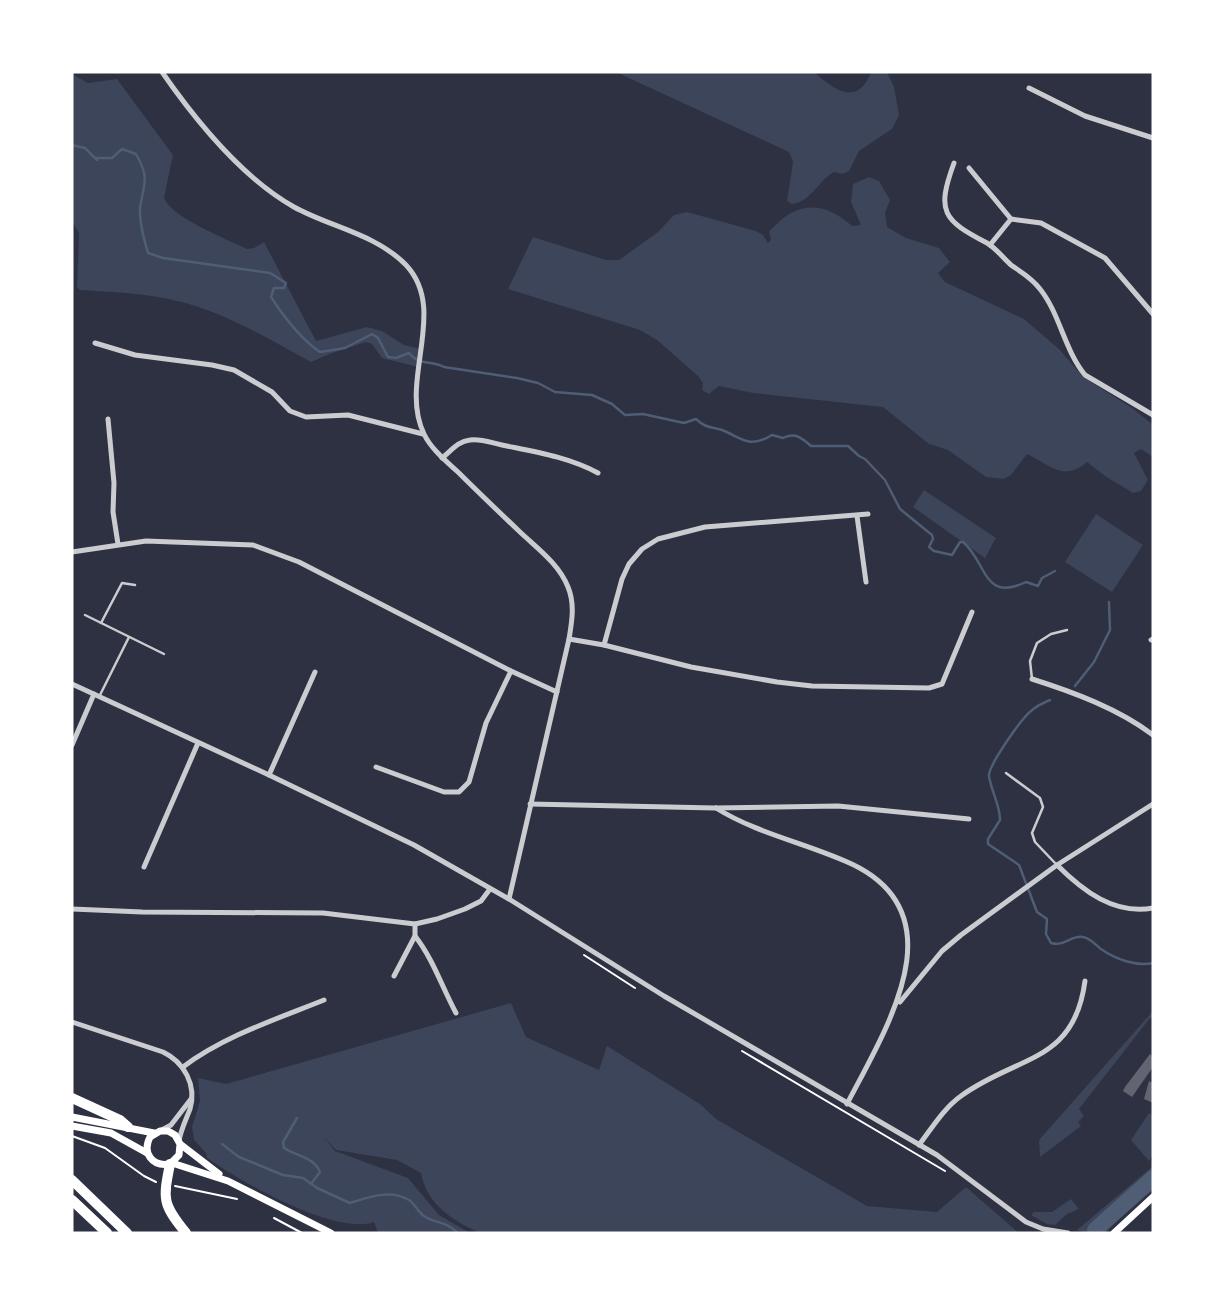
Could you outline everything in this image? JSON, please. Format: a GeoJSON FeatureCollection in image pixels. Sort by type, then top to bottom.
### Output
{"type":"FeatureCollection","features":[{"type":"Feature","properties":{"kind":"highway"},"geometry":{"type":"LineString","coordinates":[[72,1098],[120,1120],[128,1127]]}},
{"type":"Feature","properties":{"kind":"highway"},"geometry":{"type":"LineString","coordinates":[[171,1163],[165,1184],[171,1214],[186,1233]]}},
{"type":"Feature","properties":{"kind":"highway"},"geometry":{"type":"LineString","coordinates":[[72,1180],[127,1233]]}},
{"type":"Feature","properties":{"kind":"highway"},"geometry":{"type":"LineString","coordinates":[[72,1200],[107,1233]]}},
{"type":"Feature","properties":{"kind":"main road"},"geometry":{"type":"LineString","coordinates":[[72,1117],[157,1132],[168,1131],[228,1181]]}},
{"type":"Feature","properties":{"kind":"main road"},"geometry":{"type":"LineString","coordinates":[[72,1126],[111,1133],[147,1153],[153,1162],[171,1163],[228,1181],[328,1232]]}},
{"type":"Feature","properties":{"kind":"main road"},"geometry":{"type":"LineString","coordinates":[[147,1153],[147,1142],[157,1132]]}},
{"type":"Feature","properties":{"kind":"main road"},"geometry":{"type":"LineString","coordinates":[[171,1163],[179,1155],[180,1143]]}},
{"type":"Feature","properties":{"kind":"main road"},"geometry":{"type":"LineString","coordinates":[[1114,1233],[1153,1197]]}},
{"type":"Feature","properties":{"kind":"street"},"geometry":{"type":"LineString","coordinates":[[162,72],[237,164],[268,192],[297,209],[341,226],[391,251],[407,266],[418,282],[422,297],[423,329],[417,398],[424,434],[442,458],[555,565],[564,578],[573,614],[569,639],[509,899]]}},
{"type":"Feature","properties":{"kind":"street"},"geometry":{"type":"LineString","coordinates":[[1029,88],[1085,116],[1153,138]]}},
{"type":"Feature","properties":{"kind":"street"},"geometry":{"type":"LineString","coordinates":[[954,163],[944,195],[944,205],[950,217],[968,235],[990,245],[1037,285],[1045,295],[1076,365],[1085,375],[1153,415]]}},
{"type":"Feature","properties":{"kind":"street"},"geometry":{"type":"LineString","coordinates":[[969,168],[1011,219],[1041,223],[1105,258],[1153,314]]}},
{"type":"Feature","properties":{"kind":"street"},"geometry":{"type":"LineString","coordinates":[[990,245],[1011,219]]}},
{"type":"Feature","properties":{"kind":"street"},"geometry":{"type":"LineString","coordinates":[[94,343],[135,355],[234,370],[272,392],[296,414],[317,418],[348,415],[424,434]]}},
{"type":"Feature","properties":{"kind":"street"},"geometry":{"type":"LineString","coordinates":[[108,419],[114,483],[113,512],[118,544]]}},
{"type":"Feature","properties":{"kind":"street"},"geometry":{"type":"LineString","coordinates":[[442,458],[458,444],[468,440],[480,440],[548,454],[579,463],[598,473]]}},
{"type":"Feature","properties":{"kind":"street"},"geometry":{"type":"LineString","coordinates":[[604,645],[622,579],[629,564],[642,549],[658,539],[705,527],[868,514]]}},
{"type":"Feature","properties":{"kind":"street"},"geometry":{"type":"LineString","coordinates":[[857,516],[866,582]]}},
{"type":"Feature","properties":{"kind":"street"},"geometry":{"type":"LineString","coordinates":[[72,552],[146,541],[253,545],[306,566],[510,671],[557,692]]}},
{"type":"Feature","properties":{"kind":"street"},"geometry":{"type":"LineString","coordinates":[[569,639],[691,667],[777,682],[812,686],[929,688],[942,684],[972,612]]}},
{"type":"Feature","properties":{"kind":"street"},"geometry":{"type":"LineString","coordinates":[[376,766],[444,792],[455,794],[462,791],[469,782],[486,723],[510,671]]}},
{"type":"Feature","properties":{"kind":"street"},"geometry":{"type":"LineString","coordinates":[[270,775],[315,672]]}},
{"type":"Feature","properties":{"kind":"street"},"geometry":{"type":"LineString","coordinates":[[1032,679],[1120,715],[1153,735]]}},
{"type":"Feature","properties":{"kind":"street"},"geometry":{"type":"LineString","coordinates":[[72,684],[414,845],[919,1145],[972,1180],[1026,1222],[1043,1229],[1068,1233]]}},
{"type":"Feature","properties":{"kind":"street"},"geometry":{"type":"LineString","coordinates":[[72,745],[96,695]]}},
{"type":"Feature","properties":{"kind":"street"},"geometry":{"type":"LineString","coordinates":[[144,867],[198,743]]}},
{"type":"Feature","properties":{"kind":"street"},"geometry":{"type":"LineString","coordinates":[[530,804],[715,808],[838,806],[969,818]]}},
{"type":"Feature","properties":{"kind":"street"},"geometry":{"type":"LineString","coordinates":[[898,1004],[942,951],[1057,865],[1153,804]]}},
{"type":"Feature","properties":{"kind":"street"},"geometry":{"type":"LineString","coordinates":[[715,808],[737,821],[848,862],[870,875],[896,900],[907,924],[908,965],[898,1004],[847,1104]]}},
{"type":"Feature","properties":{"kind":"street"},"geometry":{"type":"LineString","coordinates":[[1057,865],[1075,883],[1102,900],[1132,909],[1153,908]]}},
{"type":"Feature","properties":{"kind":"street"},"geometry":{"type":"LineString","coordinates":[[72,909],[323,914],[415,924],[465,909],[481,901],[490,889]]}},
{"type":"Feature","properties":{"kind":"street"},"geometry":{"type":"LineString","coordinates":[[394,975],[415,936],[415,924]]}},
{"type":"Feature","properties":{"kind":"street"},"geometry":{"type":"LineString","coordinates":[[415,936],[434,964],[439,981],[456,1013]]}},
{"type":"Feature","properties":{"kind":"street"},"geometry":{"type":"LineString","coordinates":[[919,1145],[960,1096],[1037,1055],[1062,1038],[1075,1021],[1082,1005],[1085,981]]}},
{"type":"Feature","properties":{"kind":"street"},"geometry":{"type":"LineString","coordinates":[[183,1067],[201,1054],[247,1032],[324,1000]]}},
{"type":"Feature","properties":{"kind":"street"},"geometry":{"type":"LineString","coordinates":[[72,1022],[163,1052],[177,1060],[189,1078],[191,1098],[181,1130],[180,1143]]}},
{"type":"Feature","properties":{"kind":"street"},"geometry":{"type":"LineString","coordinates":[[157,1132],[171,1125],[191,1098]]}},
{"type":"Feature","properties":{"kind":"lane"},"geometry":{"type":"LineString","coordinates":[[101,623],[122,583],[135,585]]}},
{"type":"Feature","properties":{"kind":"lane"},"geometry":{"type":"LineString","coordinates":[[85,615],[164,654]]}},
{"type":"Feature","properties":{"kind":"lane"},"geometry":{"type":"LineString","coordinates":[[1032,679],[1030,661],[1037,643],[1051,634],[1067,630]]}},
{"type":"Feature","properties":{"kind":"lane"},"geometry":{"type":"LineString","coordinates":[[96,695],[128,637]]}},
{"type":"Feature","properties":{"kind":"lane"},"geometry":{"type":"LineString","coordinates":[[1006,773],[1040,799],[1042,807],[1032,833],[1035,842],[1057,865]]}},
{"type":"Feature","properties":{"kind":"path"},"geometry":{"type":"LineString","coordinates":[[580,953],[639,990]]}},
{"type":"Feature","properties":{"kind":"path"},"geometry":{"type":"LineString","coordinates":[[743,1051],[948,1173]]}},
{"type":"Feature","properties":{"kind":"path"},"geometry":{"type":"LineString","coordinates":[[72,1136],[105,1149],[144,1176],[165,1184]]}},
{"type":"Feature","properties":{"kind":"path"},"geometry":{"type":"LineString","coordinates":[[176,1186],[237,1199]]}},
{"type":"Feature","properties":{"kind":"path"},"geometry":{"type":"LineString","coordinates":[[274,1218],[302,1233]]}},
{"type":"Feature","properties":{"kind":"shaded area"},"geometry":{"type":"Polygon","coordinates":[[[616,72],[814,72],[837,89],[851,92],[863,86],[872,72],[887,72],[894,87],[899,115],[892,129],[859,151],[849,171],[842,174],[834,172],[804,199],[792,204],[787,201],[793,162],[789,152],[616,72]]]}},
{"type":"Feature","properties":{"kind":"shaded area"},"geometry":{"type":"Polygon","coordinates":[[[72,74],[88,83],[117,79],[173,155],[164,198],[169,206],[214,234],[247,249],[264,242],[316,341],[367,327],[382,331],[404,345],[421,349],[418,367],[382,358],[372,344],[366,342],[311,362],[246,327],[195,306],[153,296],[80,290],[77,287],[79,233],[72,221],[72,74]]]}},
{"type":"Feature","properties":{"kind":"shaded area"},"geometry":{"type":"Polygon","coordinates":[[[869,177],[879,181],[890,200],[885,213],[887,227],[906,238],[939,248],[950,262],[938,273],[945,282],[1024,319],[1059,349],[1083,377],[1152,424],[1153,457],[1141,449],[1134,453],[1148,480],[1141,491],[1133,493],[1087,462],[1079,468],[1064,471],[1027,454],[1011,475],[1003,479],[986,477],[948,450],[929,444],[883,407],[753,393],[719,386],[709,394],[702,390],[703,383],[698,376],[657,340],[640,330],[508,289],[533,237],[606,260],[619,260],[658,232],[674,215],[687,212],[756,231],[763,235],[768,243],[771,240],[769,231],[799,209],[823,209],[852,226],[861,225],[851,202],[853,184],[869,177]]]}},
{"type":"Feature","properties":{"kind":"shaded area"},"geometry":{"type":"Polygon","coordinates":[[[924,490],[996,538],[985,558],[913,507],[924,490]]]}},
{"type":"Feature","properties":{"kind":"shaded area"},"geometry":{"type":"Polygon","coordinates":[[[1096,514],[1143,545],[1112,592],[1065,562],[1096,514]]]}},
{"type":"Feature","properties":{"kind":"shaded area"},"geometry":{"type":"Polygon","coordinates":[[[511,1003],[526,1037],[599,1070],[607,1046],[700,1104],[716,1119],[867,1206],[937,1212],[966,1187],[1019,1233],[480,1233],[451,1217],[435,1203],[421,1173],[397,1160],[336,1150],[324,1137],[335,1151],[408,1178],[439,1215],[470,1233],[378,1233],[374,1222],[357,1224],[336,1221],[312,1214],[264,1192],[207,1158],[206,1153],[194,1140],[192,1127],[200,1101],[198,1078],[226,1084],[511,1003]]]}},
{"type":"Feature","properties":{"kind":"shaded area"},"geometry":{"type":"Polygon","coordinates":[[[1153,1011],[1153,1019],[1150,1018],[1079,1109],[1084,1116],[1078,1122],[1081,1126],[1040,1157],[1039,1140],[1153,1011]]]}},
{"type":"Feature","properties":{"kind":"shaded area"},"geometry":{"type":"Polygon","coordinates":[[[1149,1113],[1153,1115],[1153,1154],[1149,1161],[1131,1140],[1149,1113]]]}},
{"type":"Feature","properties":{"kind":"shaded area"},"geometry":{"type":"Polygon","coordinates":[[[1153,1166],[1153,1190],[1105,1233],[1085,1233],[1077,1230],[1153,1166]]]}},
{"type":"Feature","properties":{"kind":"shaded area"},"geometry":{"type":"Polygon","coordinates":[[[1071,1199],[1079,1209],[1067,1214],[1055,1225],[1047,1224],[1031,1215],[1034,1212],[1052,1212],[1071,1199]]]}},
{"type":"Feature","properties":{"kind":"building"},"geometry":{"type":"Polygon","coordinates":[[[1150,1054],[1153,1057],[1153,1067],[1132,1097],[1123,1091],[1150,1054]]]}},
{"type":"Feature","properties":{"kind":"building"},"geometry":{"type":"Polygon","coordinates":[[[1149,1081],[1153,1083],[1153,1103],[1144,1099],[1149,1081]]]}},
{"type":"Feature","properties":{"kind":"waterway"},"geometry":{"type":"LineString","coordinates":[[72,145],[85,148],[97,160],[112,158],[122,149],[136,154],[144,175],[140,213],[148,253],[163,258],[270,273],[286,283],[284,288],[274,288],[271,297],[293,327],[320,352],[345,348],[372,334],[378,338],[388,357],[396,358],[409,353],[417,360],[444,367],[517,378],[538,383],[555,392],[592,395],[612,404],[625,415],[643,414],[684,423],[696,419],[706,426],[751,442],[772,435],[783,438],[795,436],[811,446],[848,446],[885,480],[900,509],[932,535],[929,547],[934,551],[952,555],[960,542],[963,542],[987,577],[993,584],[1001,587],[1012,587],[1026,582],[1038,586],[1042,578],[1055,571]]}},
{"type":"Feature","properties":{"kind":"waterway"},"geometry":{"type":"LineString","coordinates":[[1075,686],[1094,662],[1110,630],[1109,602]]}},
{"type":"Feature","properties":{"kind":"waterway"},"geometry":{"type":"LineString","coordinates":[[1050,700],[1026,716],[990,771],[990,782],[1000,820],[988,839],[988,844],[1019,865],[1037,912],[1047,919],[1046,934],[1051,943],[1083,937],[1119,959],[1140,964],[1153,963]]}},
{"type":"Feature","properties":{"kind":"waterway"},"geometry":{"type":"LineString","coordinates":[[297,1118],[283,1142],[284,1148],[314,1163],[320,1172],[311,1184]]}},
{"type":"Feature","properties":{"kind":"waterway"},"geometry":{"type":"LineString","coordinates":[[222,1144],[239,1157],[283,1175],[303,1178],[317,1188],[350,1203],[380,1195],[402,1197],[424,1216],[458,1233]]}},
{"type":"Feature","properties":{"kind":"waterway"},"geometry":{"type":"LineString","coordinates":[[1095,1230],[1153,1178]]}}]}
